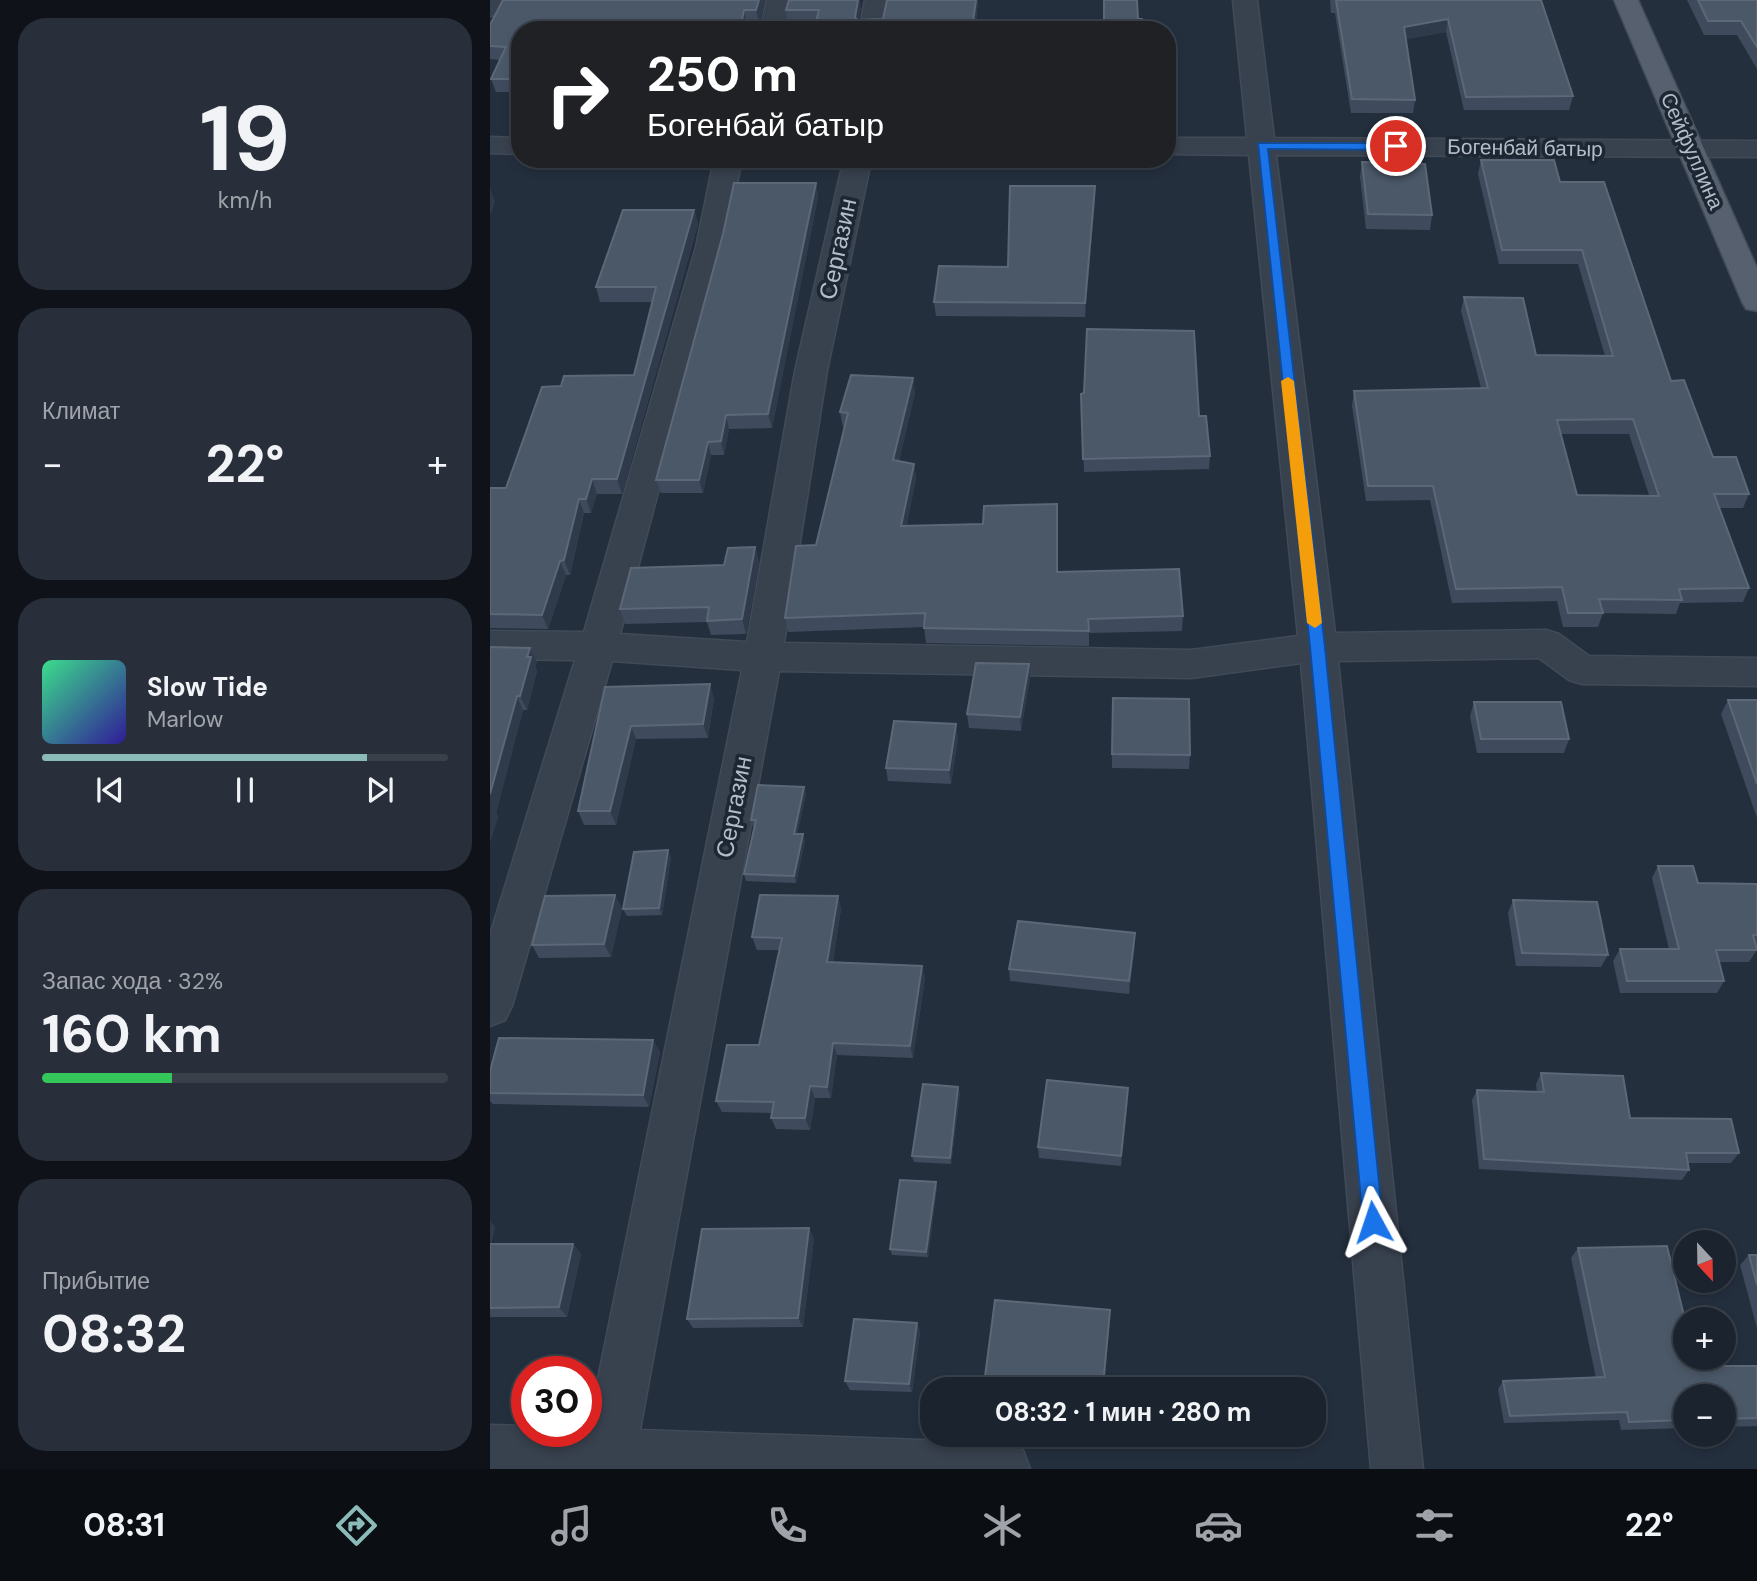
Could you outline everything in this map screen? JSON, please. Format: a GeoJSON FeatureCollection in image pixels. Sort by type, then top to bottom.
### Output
{"type":"FeatureCollection","features":[{"type":"Feature","properties":{"kind":"main road","name":"Сейфуллина"},"geometry":{"type":"LineString","coordinates":[[1626,0],[1757,302]]}},
{"type":"Feature","properties":{"kind":"street"},"geometry":{"type":"LineString","coordinates":[[774,21],[779,0]]}},
{"type":"Feature","properties":{"kind":"street"},"geometry":{"type":"LineString","coordinates":[[873,21],[877,0]]}},
{"type":"Feature","properties":{"kind":"street"},"geometry":{"type":"LineString","coordinates":[[1245,0],[1318,647],[1397,1469]]}},
{"type":"Feature","properties":{"kind":"street"},"geometry":{"type":"LineString","coordinates":[[490,145],[511,146]]}},
{"type":"Feature","properties":{"kind":"street","name":"Богенбай батыр"},"geometry":{"type":"LineString","coordinates":[[1176,146],[1757,149]]}},
{"type":"Feature","properties":{"kind":"street"},"geometry":{"type":"LineString","coordinates":[[490,1006],[598,646],[710,247],[727,168]]}},
{"type":"Feature","properties":{"kind":"street","name":"Сергазин"},"geometry":{"type":"LineString","coordinates":[[609,1454],[763,657],[811,371],[855,168]]}},
{"type":"Feature","properties":{"kind":"street"},"geometry":{"type":"LineString","coordinates":[[490,645],[598,646],[763,657],[1191,664],[1318,647],[1546,644],[1582,670],[1757,672]]}},
{"type":"Feature","properties":{"kind":"street"},"geometry":{"type":"LineString","coordinates":[[490,1451],[1004,1469]]}},
{"type":"Feature","properties":{"kind":"building"},"geometry":{"type":"Polygon","coordinates":[[[503,0],[759,0],[756,10],[744,10],[742,21],[511,21],[511,79],[491,79],[506,47],[490,46],[490,25],[503,0]]]}},
{"type":"Feature","properties":{"kind":"building"},"geometry":{"type":"Polygon","coordinates":[[[789,0],[858,0],[855,17],[857,20],[883,19],[887,0],[976,0],[973,21],[816,21],[819,10],[786,10],[789,0]]]}},
{"type":"Feature","properties":{"kind":"building"},"geometry":{"type":"Polygon","coordinates":[[[1104,0],[1137,0],[1138,19],[1142,21],[1104,21],[1104,0]]]}},
{"type":"Feature","properties":{"kind":"building"},"geometry":{"type":"Polygon","coordinates":[[[1336,0],[1541,0],[1573,96],[1466,97],[1448,19],[1404,27],[1415,100],[1352,99],[1336,0]]]}},
{"type":"Feature","properties":{"kind":"building"},"geometry":{"type":"Polygon","coordinates":[[[1698,0],[1757,0],[1757,47],[1741,21],[1708,21],[1698,0]]]}},
{"type":"Feature","properties":{"kind":"building"},"geometry":{"type":"Polygon","coordinates":[[[1481,160],[1554,160],[1560,182],[1604,182],[1671,381],[1684,380],[1713,457],[1736,457],[1749,494],[1714,494],[1749,588],[1679,589],[1682,600],[1599,599],[1603,613],[1568,613],[1562,587],[1456,589],[1433,486],[1368,486],[1354,391],[1488,388],[1464,297],[1523,298],[1536,355],[1613,356],[1582,250],[1502,250],[1481,160]],[[1633,419],[1557,420],[1577,495],[1659,496],[1633,419]]]}},
{"type":"Feature","properties":{"kind":"building"},"geometry":{"type":"Polygon","coordinates":[[[1362,162],[1425,164],[1432,215],[1368,214],[1362,162]]]}},
{"type":"Feature","properties":{"kind":"building"},"geometry":{"type":"Polygon","coordinates":[[[734,183],[816,183],[768,414],[726,415],[721,441],[708,442],[699,480],[656,480],[723,234],[734,183]]]}},
{"type":"Feature","properties":{"kind":"building"},"geometry":{"type":"Polygon","coordinates":[[[1010,186],[1095,186],[1085,303],[934,302],[939,266],[1008,267],[1010,186]]]}},
{"type":"Feature","properties":{"kind":"building"},"geometry":{"type":"Polygon","coordinates":[[[623,210],[694,210],[617,479],[592,479],[586,499],[579,499],[564,560],[560,561],[542,615],[490,614],[490,488],[506,488],[542,387],[561,386],[564,376],[634,375],[656,287],[596,287],[623,210]]]}},
{"type":"Feature","properties":{"kind":"building"},"geometry":{"type":"Polygon","coordinates":[[[1087,329],[1194,331],[1199,416],[1206,416],[1210,456],[1083,459],[1081,394],[1084,393],[1087,329]]]}},
{"type":"Feature","properties":{"kind":"building"},"geometry":{"type":"Polygon","coordinates":[[[851,375],[913,378],[893,460],[914,464],[901,526],[983,524],[984,506],[1057,504],[1057,572],[1179,569],[1183,616],[1088,619],[1089,631],[924,628],[925,613],[785,618],[796,546],[816,545],[848,413],[840,412],[851,375]]]}},
{"type":"Feature","properties":{"kind":"building"},"geometry":{"type":"Polygon","coordinates":[[[755,547],[742,619],[707,621],[709,607],[620,609],[631,568],[724,565],[728,548],[755,547]]]}},
{"type":"Feature","properties":{"kind":"building"},"geometry":{"type":"Polygon","coordinates":[[[490,647],[530,648],[527,657],[531,657],[520,696],[517,696],[490,794],[490,647]]]}},
{"type":"Feature","properties":{"kind":"building"},"geometry":{"type":"Polygon","coordinates":[[[976,663],[1029,664],[1020,717],[967,714],[976,663]]]}},
{"type":"Feature","properties":{"kind":"building"},"geometry":{"type":"Polygon","coordinates":[[[710,684],[703,724],[631,726],[610,811],[578,811],[605,687],[710,684]]]}},
{"type":"Feature","properties":{"kind":"building"},"geometry":{"type":"Polygon","coordinates":[[[1113,698],[1189,699],[1190,755],[1112,754],[1113,698]]]}},
{"type":"Feature","properties":{"kind":"building"},"geometry":{"type":"Polygon","coordinates":[[[1728,700],[1757,700],[1757,784],[1728,700]]]}},
{"type":"Feature","properties":{"kind":"building"},"geometry":{"type":"Polygon","coordinates":[[[1474,702],[1561,702],[1569,739],[1481,739],[1474,702]]]}},
{"type":"Feature","properties":{"kind":"building"},"geometry":{"type":"Polygon","coordinates":[[[894,721],[956,724],[949,770],[886,768],[894,721]]]}},
{"type":"Feature","properties":{"kind":"building"},"geometry":{"type":"Polygon","coordinates":[[[758,785],[804,787],[794,834],[803,834],[794,876],[744,874],[756,820],[751,820],[758,785]]]}},
{"type":"Feature","properties":{"kind":"building"},"geometry":{"type":"Polygon","coordinates":[[[668,850],[659,908],[623,909],[634,852],[668,850]]]}},
{"type":"Feature","properties":{"kind":"building"},"geometry":{"type":"Polygon","coordinates":[[[1658,866],[1693,866],[1698,883],[1757,884],[1757,935],[1753,935],[1757,950],[1716,950],[1724,981],[1627,981],[1620,949],[1679,949],[1658,866]]]}},
{"type":"Feature","properties":{"kind":"building"},"geometry":{"type":"Polygon","coordinates":[[[615,895],[604,944],[532,945],[545,896],[615,895]]]}},
{"type":"Feature","properties":{"kind":"building"},"geometry":{"type":"Polygon","coordinates":[[[760,895],[838,896],[827,962],[922,966],[910,1046],[833,1043],[827,1087],[810,1086],[805,1118],[771,1118],[774,1102],[716,1101],[727,1045],[759,1045],[782,938],[752,937],[760,895]]]}},
{"type":"Feature","properties":{"kind":"building"},"geometry":{"type":"Polygon","coordinates":[[[1513,900],[1597,902],[1608,955],[1522,953],[1513,900]]]}},
{"type":"Feature","properties":{"kind":"building"},"geometry":{"type":"Polygon","coordinates":[[[1018,921],[1135,933],[1129,981],[1009,969],[1018,921]]]}},
{"type":"Feature","properties":{"kind":"building"},"geometry":{"type":"Polygon","coordinates":[[[499,1038],[653,1040],[643,1095],[490,1093],[490,1071],[499,1038]]]}},
{"type":"Feature","properties":{"kind":"building"},"geometry":{"type":"Polygon","coordinates":[[[1541,1073],[1623,1076],[1630,1118],[1731,1119],[1739,1153],[1686,1153],[1689,1170],[1484,1159],[1477,1090],[1544,1092],[1541,1073]]]}},
{"type":"Feature","properties":{"kind":"building"},"geometry":{"type":"Polygon","coordinates":[[[1047,1080],[1128,1088],[1121,1156],[1038,1147],[1047,1080]]]}},
{"type":"Feature","properties":{"kind":"building"},"geometry":{"type":"Polygon","coordinates":[[[923,1084],[958,1087],[950,1158],[912,1156],[923,1084]]]}},
{"type":"Feature","properties":{"kind":"building"},"geometry":{"type":"Polygon","coordinates":[[[900,1180],[936,1182],[926,1252],[890,1249],[900,1180]]]}},
{"type":"Feature","properties":{"kind":"building"},"geometry":{"type":"Polygon","coordinates":[[[809,1228],[798,1318],[687,1319],[702,1229],[809,1228]]]}},
{"type":"Feature","properties":{"kind":"building"},"geometry":{"type":"Polygon","coordinates":[[[490,1244],[573,1244],[559,1307],[490,1308],[490,1244]]]}},
{"type":"Feature","properties":{"kind":"building"},"geometry":{"type":"Polygon","coordinates":[[[1667,1246],[1673,1271],[1673,1293],[1678,1293],[1682,1307],[1673,1307],[1673,1370],[1736,1370],[1736,1366],[1757,1366],[1757,1418],[1736,1419],[1736,1384],[1673,1384],[1673,1420],[1629,1422],[1627,1412],[1510,1416],[1503,1381],[1605,1377],[1578,1248],[1667,1246]]]}},
{"type":"Feature","properties":{"kind":"building"},"geometry":{"type":"Polygon","coordinates":[[[1749,1255],[1757,1255],[1757,1285],[1749,1255]]]}},
{"type":"Feature","properties":{"kind":"building"},"geometry":{"type":"Polygon","coordinates":[[[995,1300],[1110,1310],[1104,1377],[985,1377],[995,1300]]]}},
{"type":"Feature","properties":{"kind":"building"},"geometry":{"type":"Polygon","coordinates":[[[854,1319],[917,1323],[909,1384],[845,1381],[854,1319]]]}},
{"type":"Feature","properties":{"kind":"slow traffic"},"geometry":{"type":"LineString","coordinates":[[1288,381],[1315,623]]}},
{"type":"Feature","properties":{"kind":"route"},"geometry":{"type":"LineString","coordinates":[[1373,1222],[1318,647],[1262,145],[1396,146]]}}]}
